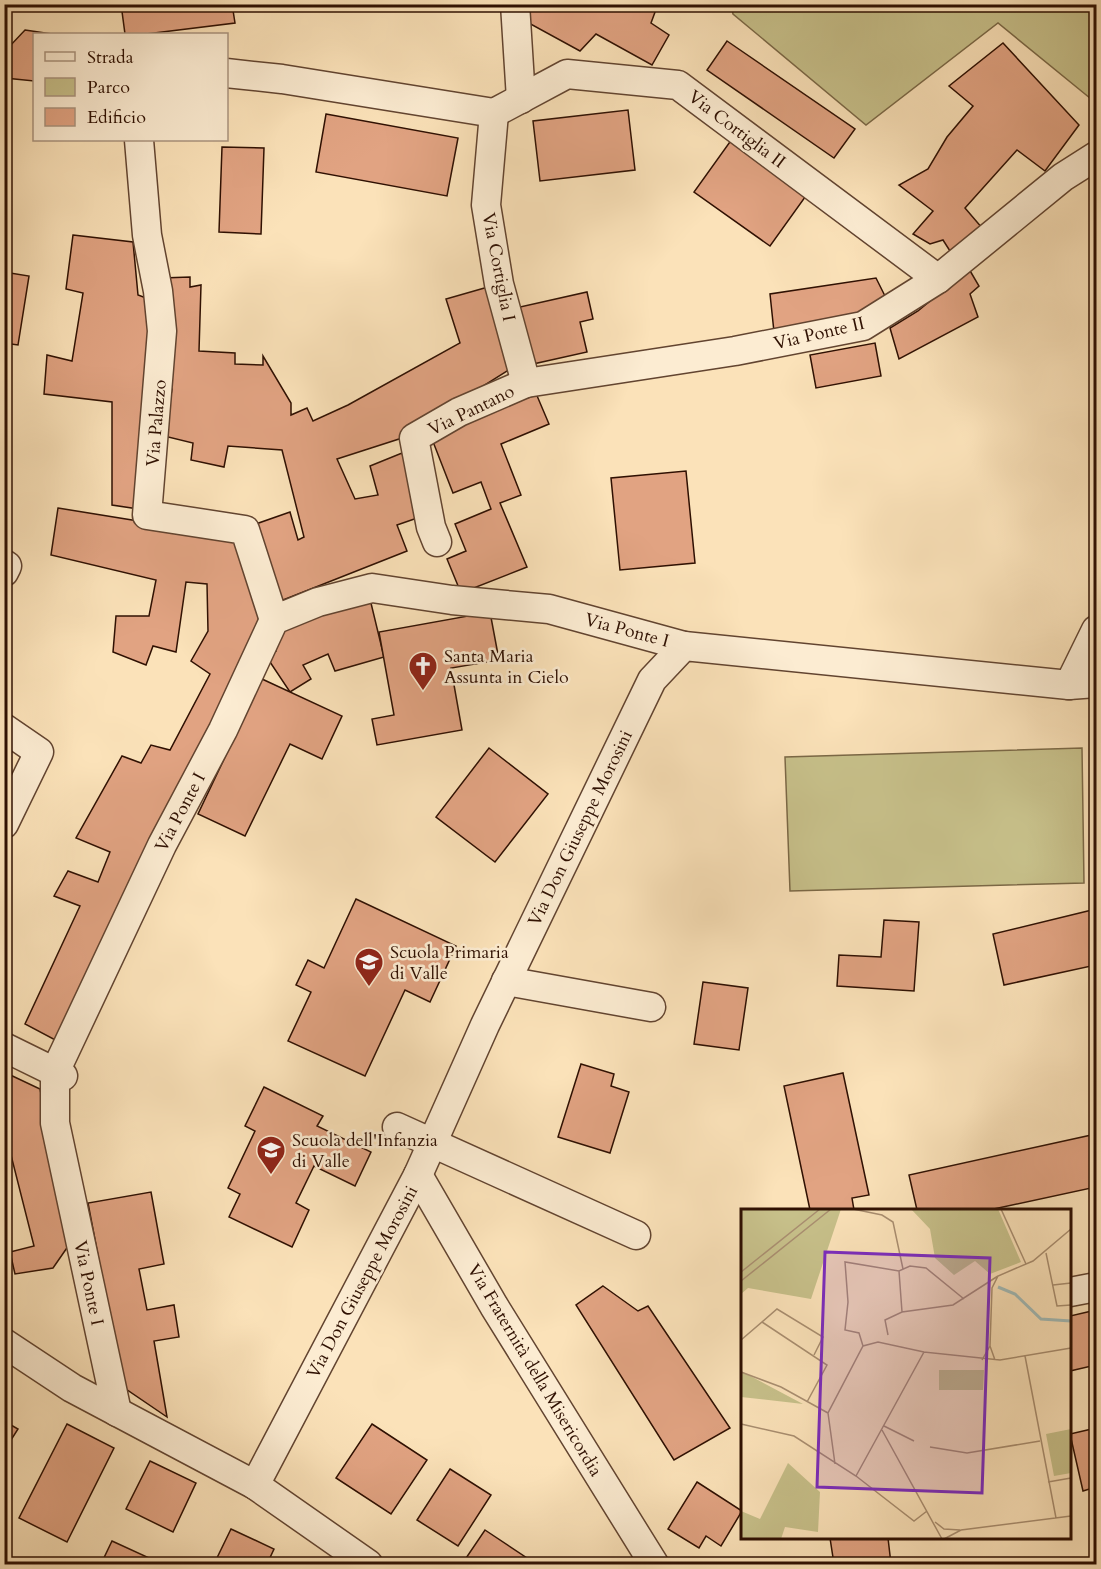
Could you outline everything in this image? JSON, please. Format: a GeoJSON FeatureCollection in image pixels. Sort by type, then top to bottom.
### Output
{"type":"FeatureCollection","features":[{"type":"Feature","properties":{"kind":"street"},"geometry":{"type":"LineString","coordinates":[[515,4],[521,99]]}},
{"type":"Feature","properties":{"kind":"street"},"geometry":{"type":"LineString","coordinates":[[228,73],[282,79],[494,113]]}},
{"type":"Feature","properties":{"kind":"street","name":"Via Cortiglia II"},"geometry":{"type":"LineString","coordinates":[[494,113],[567,75],[678,85],[938,279]]}},
{"type":"Feature","properties":{"kind":"street","name":"Via Cortiglia I"},"geometry":{"type":"LineString","coordinates":[[494,113],[486,205],[499,284],[526,383]]}},
{"type":"Feature","properties":{"kind":"street","name":"Via Palazzo"},"geometry":{"type":"LineString","coordinates":[[139,141],[147,235],[158,291],[162,331],[147,515],[245,530],[274,620]]}},
{"type":"Feature","properties":{"kind":"street","name":"Via Ponte II"},"geometry":{"type":"LineString","coordinates":[[526,383],[735,351],[863,326],[938,279],[1063,177],[1096,156]]}},
{"type":"Feature","properties":{"kind":"street","name":"Via Pantano"},"geometry":{"type":"LineString","coordinates":[[437,542],[431,527],[414,438],[459,412],[526,383]]}},
{"type":"Feature","properties":{"kind":"street"},"geometry":{"type":"LineString","coordinates":[[4,564],[7,566],[4,572]]}},
{"type":"Feature","properties":{"kind":"street","name":"Via Ponte I"},"geometry":{"type":"LineString","coordinates":[[117,1412],[55,1123],[59,1074],[166,842],[224,730],[274,620],[318,602],[372,588],[452,600],[549,609],[684,646]]}},
{"type":"Feature","properties":{"kind":"street"},"geometry":{"type":"LineString","coordinates":[[684,646],[1083,684],[1096,630]]}},
{"type":"Feature","properties":{"kind":"street","name":"Via Don Giuseppe Morosini"},"geometry":{"type":"LineString","coordinates":[[255,1485],[418,1175],[506,981],[651,680],[684,646]]}},
{"type":"Feature","properties":{"kind":"street"},"geometry":{"type":"LineString","coordinates":[[4,728],[39,752],[4,824]]}},
{"type":"Feature","properties":{"kind":"street"},"geometry":{"type":"LineString","coordinates":[[506,981],[651,1007]]}},
{"type":"Feature","properties":{"kind":"street"},"geometry":{"type":"LineString","coordinates":[[4,1047],[59,1074]]}},
{"type":"Feature","properties":{"kind":"street"},"geometry":{"type":"LineString","coordinates":[[397,1127],[636,1235]]}},
{"type":"Feature","properties":{"kind":"street","name":"Via Fraternità della Misericordia"},"geometry":{"type":"LineString","coordinates":[[418,1175],[494,1306],[654,1564]]}},
{"type":"Feature","properties":{"kind":"street"},"geometry":{"type":"LineString","coordinates":[[1071,1292],[1096,1287]]}},
{"type":"Feature","properties":{"kind":"street"},"geometry":{"type":"LineString","coordinates":[[4,1343],[72,1388],[255,1485],[368,1564]]}},
{"type":"Feature","properties":{"kind":"green space"},"geometry":{"type":"Polygon","coordinates":[[[731,5],[1096,5],[1096,103],[998,23],[866,125],[733,14],[731,5]]]}},
{"type":"Feature","properties":{"kind":"green space"},"geometry":{"type":"Polygon","coordinates":[[[1082,748],[1084,883],[790,891],[785,757],[1082,748]]]}},
{"type":"Feature","properties":{"kind":"building"},"geometry":{"type":"Polygon","coordinates":[[[121,4],[232,4],[235,23],[154,33],[125,33],[121,4]]]}},
{"type":"Feature","properties":{"kind":"building"},"geometry":{"type":"Polygon","coordinates":[[[535,4],[658,4],[651,23],[669,35],[652,65],[596,34],[580,51],[525,21],[535,4]]]}},
{"type":"Feature","properties":{"kind":"building"},"geometry":{"type":"Polygon","coordinates":[[[25,30],[45,33],[33,33],[33,81],[5,78],[8,48],[25,30]]]}},
{"type":"Feature","properties":{"kind":"building"},"geometry":{"type":"Polygon","coordinates":[[[727,41],[855,129],[834,158],[707,70],[727,41]]]}},
{"type":"Feature","properties":{"kind":"building"},"geometry":{"type":"Polygon","coordinates":[[[1003,43],[1079,125],[1045,171],[1017,150],[965,208],[983,229],[957,262],[943,240],[930,244],[913,234],[933,211],[899,185],[928,169],[947,137],[973,106],[949,86],[1003,43]]]}},
{"type":"Feature","properties":{"kind":"building"},"geometry":{"type":"Polygon","coordinates":[[[628,110],[635,170],[540,181],[533,121],[628,110]]]}},
{"type":"Feature","properties":{"kind":"building"},"geometry":{"type":"Polygon","coordinates":[[[326,114],[458,138],[447,196],[316,172],[326,114]]]}},
{"type":"Feature","properties":{"kind":"building"},"geometry":{"type":"Polygon","coordinates":[[[732,139],[808,193],[770,246],[694,192],[732,139]]]}},
{"type":"Feature","properties":{"kind":"building"},"geometry":{"type":"Polygon","coordinates":[[[222,147],[264,148],[261,234],[219,232],[222,147]]]}},
{"type":"Feature","properties":{"kind":"building"},"geometry":{"type":"Polygon","coordinates":[[[73,235],[133,242],[138,295],[154,301],[145,510],[112,505],[112,402],[44,394],[47,355],[72,361],[83,293],[66,289],[73,235]]]}},
{"type":"Feature","properties":{"kind":"building"},"geometry":{"type":"Polygon","coordinates":[[[969,269],[979,286],[970,294],[978,317],[899,359],[890,328],[918,311],[969,269]]]}},
{"type":"Feature","properties":{"kind":"building"},"geometry":{"type":"Polygon","coordinates":[[[4,272],[29,276],[18,345],[4,343],[4,272]]]}},
{"type":"Feature","properties":{"kind":"building"},"geometry":{"type":"Polygon","coordinates":[[[190,277],[190,287],[201,285],[199,351],[235,353],[235,364],[263,365],[263,356],[291,403],[291,415],[307,408],[313,421],[348,405],[460,343],[446,299],[495,285],[515,366],[399,439],[337,459],[355,499],[378,495],[370,466],[402,453],[423,516],[397,525],[407,551],[278,602],[250,526],[290,512],[298,540],[304,537],[282,450],[228,446],[224,467],[191,460],[193,443],[164,436],[172,389],[168,388],[162,278],[190,277]]]}},
{"type":"Feature","properties":{"kind":"building"},"geometry":{"type":"Polygon","coordinates":[[[876,278],[886,298],[861,318],[774,332],[770,294],[876,278]]]}},
{"type":"Feature","properties":{"kind":"building"},"geometry":{"type":"Polygon","coordinates":[[[587,292],[593,319],[580,322],[587,352],[524,366],[511,309],[587,292]]]}},
{"type":"Feature","properties":{"kind":"building"},"geometry":{"type":"Polygon","coordinates":[[[875,343],[881,376],[816,388],[810,355],[875,343]]]}},
{"type":"Feature","properties":{"kind":"building"},"geometry":{"type":"Polygon","coordinates":[[[535,391],[549,424],[501,444],[521,495],[500,503],[527,567],[461,593],[447,559],[466,551],[455,524],[491,509],[481,482],[453,493],[430,434],[535,391]]]}},
{"type":"Feature","properties":{"kind":"building"},"geometry":{"type":"Polygon","coordinates":[[[686,471],[695,563],[620,570],[611,478],[686,471]]]}},
{"type":"Feature","properties":{"kind":"building"},"geometry":{"type":"Polygon","coordinates":[[[58,508],[243,538],[264,631],[59,1042],[25,1024],[80,906],[54,896],[68,871],[98,882],[110,852],[76,838],[122,756],[141,763],[151,745],[170,750],[210,674],[191,661],[208,631],[207,584],[186,582],[176,652],[153,646],[146,665],[113,652],[116,616],[149,616],[156,580],[51,555],[58,508]]]}},
{"type":"Feature","properties":{"kind":"building"},"geometry":{"type":"Polygon","coordinates":[[[370,599],[384,657],[335,671],[328,654],[303,665],[311,679],[290,692],[266,656],[276,651],[272,645],[288,626],[370,599]]]}},
{"type":"Feature","properties":{"kind":"building","name":"Santa Maria Assunta in Cielo"},"geometry":{"type":"Polygon","coordinates":[[[490,612],[499,660],[451,668],[462,730],[377,745],[372,719],[394,715],[379,632],[490,612]]]}},
{"type":"Feature","properties":{"kind":"building"},"geometry":{"type":"Polygon","coordinates":[[[262,679],[342,716],[322,759],[290,744],[245,836],[198,814],[262,679]]]}},
{"type":"Feature","properties":{"kind":"building"},"geometry":{"type":"Polygon","coordinates":[[[489,748],[548,794],[495,862],[436,817],[489,748]]]}},
{"type":"Feature","properties":{"kind":"building","name":"Scuola Primaria di Valle"},"geometry":{"type":"Polygon","coordinates":[[[356,899],[456,946],[430,1002],[405,990],[365,1076],[288,1041],[311,992],[296,985],[308,960],[324,968],[356,899]]]}},
{"type":"Feature","properties":{"kind":"building"},"geometry":{"type":"Polygon","coordinates":[[[1096,909],[1096,965],[1004,985],[993,934],[1096,909]]]}},
{"type":"Feature","properties":{"kind":"building"},"geometry":{"type":"Polygon","coordinates":[[[884,920],[919,922],[914,991],[837,986],[839,955],[881,957],[884,920]]]}},
{"type":"Feature","properties":{"kind":"building"},"geometry":{"type":"Polygon","coordinates":[[[703,982],[748,988],[739,1050],[694,1044],[703,982]]]}},
{"type":"Feature","properties":{"kind":"building"},"geometry":{"type":"Polygon","coordinates":[[[581,1064],[614,1074],[611,1086],[629,1092],[610,1153],[558,1137],[581,1064]]]}},
{"type":"Feature","properties":{"kind":"building"},"geometry":{"type":"Polygon","coordinates":[[[4,1072],[40,1089],[71,1242],[53,1268],[15,1274],[10,1252],[34,1246],[11,1155],[4,1156],[4,1072]]]}},
{"type":"Feature","properties":{"kind":"building"},"geometry":{"type":"Polygon","coordinates":[[[843,1073],[869,1195],[852,1198],[854,1209],[810,1209],[784,1086],[843,1073]]]}},
{"type":"Feature","properties":{"kind":"building","name":"Scuola dell'Infanzia di Valle"},"geometry":{"type":"Polygon","coordinates":[[[264,1087],[323,1116],[317,1126],[371,1152],[355,1186],[314,1166],[296,1203],[309,1210],[292,1247],[229,1217],[240,1194],[228,1188],[255,1131],[245,1126],[264,1087]]]}},
{"type":"Feature","properties":{"kind":"building"},"geometry":{"type":"Polygon","coordinates":[[[1096,1134],[1096,1187],[994,1209],[917,1209],[909,1175],[1096,1134]]]}},
{"type":"Feature","properties":{"kind":"building"},"geometry":{"type":"Polygon","coordinates":[[[151,1192],[164,1264],[139,1269],[147,1310],[174,1305],[179,1337],[154,1341],[167,1417],[123,1387],[88,1203],[151,1192]]]}},
{"type":"Feature","properties":{"kind":"building"},"geometry":{"type":"Polygon","coordinates":[[[603,1286],[638,1311],[648,1306],[730,1428],[674,1460],[576,1305],[603,1286]]]}},
{"type":"Feature","properties":{"kind":"building"},"geometry":{"type":"Polygon","coordinates":[[[1096,1310],[1096,1365],[1071,1371],[1071,1316],[1096,1310]]]}},
{"type":"Feature","properties":{"kind":"building"},"geometry":{"type":"Polygon","coordinates":[[[4,1421],[18,1429],[4,1451],[4,1421]]]}},
{"type":"Feature","properties":{"kind":"building"},"geometry":{"type":"Polygon","coordinates":[[[67,1424],[114,1448],[67,1542],[19,1518],[67,1424]]]}},
{"type":"Feature","properties":{"kind":"building"},"geometry":{"type":"Polygon","coordinates":[[[372,1424],[427,1460],[391,1514],[336,1478],[372,1424]]]}},
{"type":"Feature","properties":{"kind":"building"},"geometry":{"type":"Polygon","coordinates":[[[1096,1428],[1096,1487],[1083,1491],[1071,1434],[1096,1428]]]}},
{"type":"Feature","properties":{"kind":"building"},"geometry":{"type":"Polygon","coordinates":[[[150,1461],[196,1483],[173,1532],[126,1509],[150,1461]]]}},
{"type":"Feature","properties":{"kind":"building"},"geometry":{"type":"Polygon","coordinates":[[[450,1469],[491,1495],[458,1546],[417,1520],[450,1469]]]}},
{"type":"Feature","properties":{"kind":"building"},"geometry":{"type":"Polygon","coordinates":[[[697,1482],[741,1510],[721,1546],[706,1536],[699,1548],[668,1529],[697,1482]]]}},
{"type":"Feature","properties":{"kind":"building"},"geometry":{"type":"Polygon","coordinates":[[[231,1529],[274,1549],[267,1564],[214,1564],[231,1529]]]}},
{"type":"Feature","properties":{"kind":"building"},"geometry":{"type":"Polygon","coordinates":[[[485,1530],[536,1564],[462,1564],[485,1530]]]}},
{"type":"Feature","properties":{"kind":"building"},"geometry":{"type":"Polygon","coordinates":[[[830,1539],[888,1539],[891,1564],[834,1564],[830,1539]]]}},
{"type":"Feature","properties":{"kind":"building"},"geometry":{"type":"Polygon","coordinates":[[[112,1541],[158,1562],[157,1564],[101,1564],[112,1541]]]}},
{"type":"Feature","properties":{"kind":"place","name":"Santa Maria Assunta in Cielo"},"geometry":{"type":"Point","coordinates":[423,692]}},
{"type":"Feature","properties":{"kind":"place","name":"Scuola Primaria di Valle"},"geometry":{"type":"Point","coordinates":[369,988]}},
{"type":"Feature","properties":{"kind":"place","name":"Scuola dell'Infanzia di Valle"},"geometry":{"type":"Point","coordinates":[271,1176]}}]}
